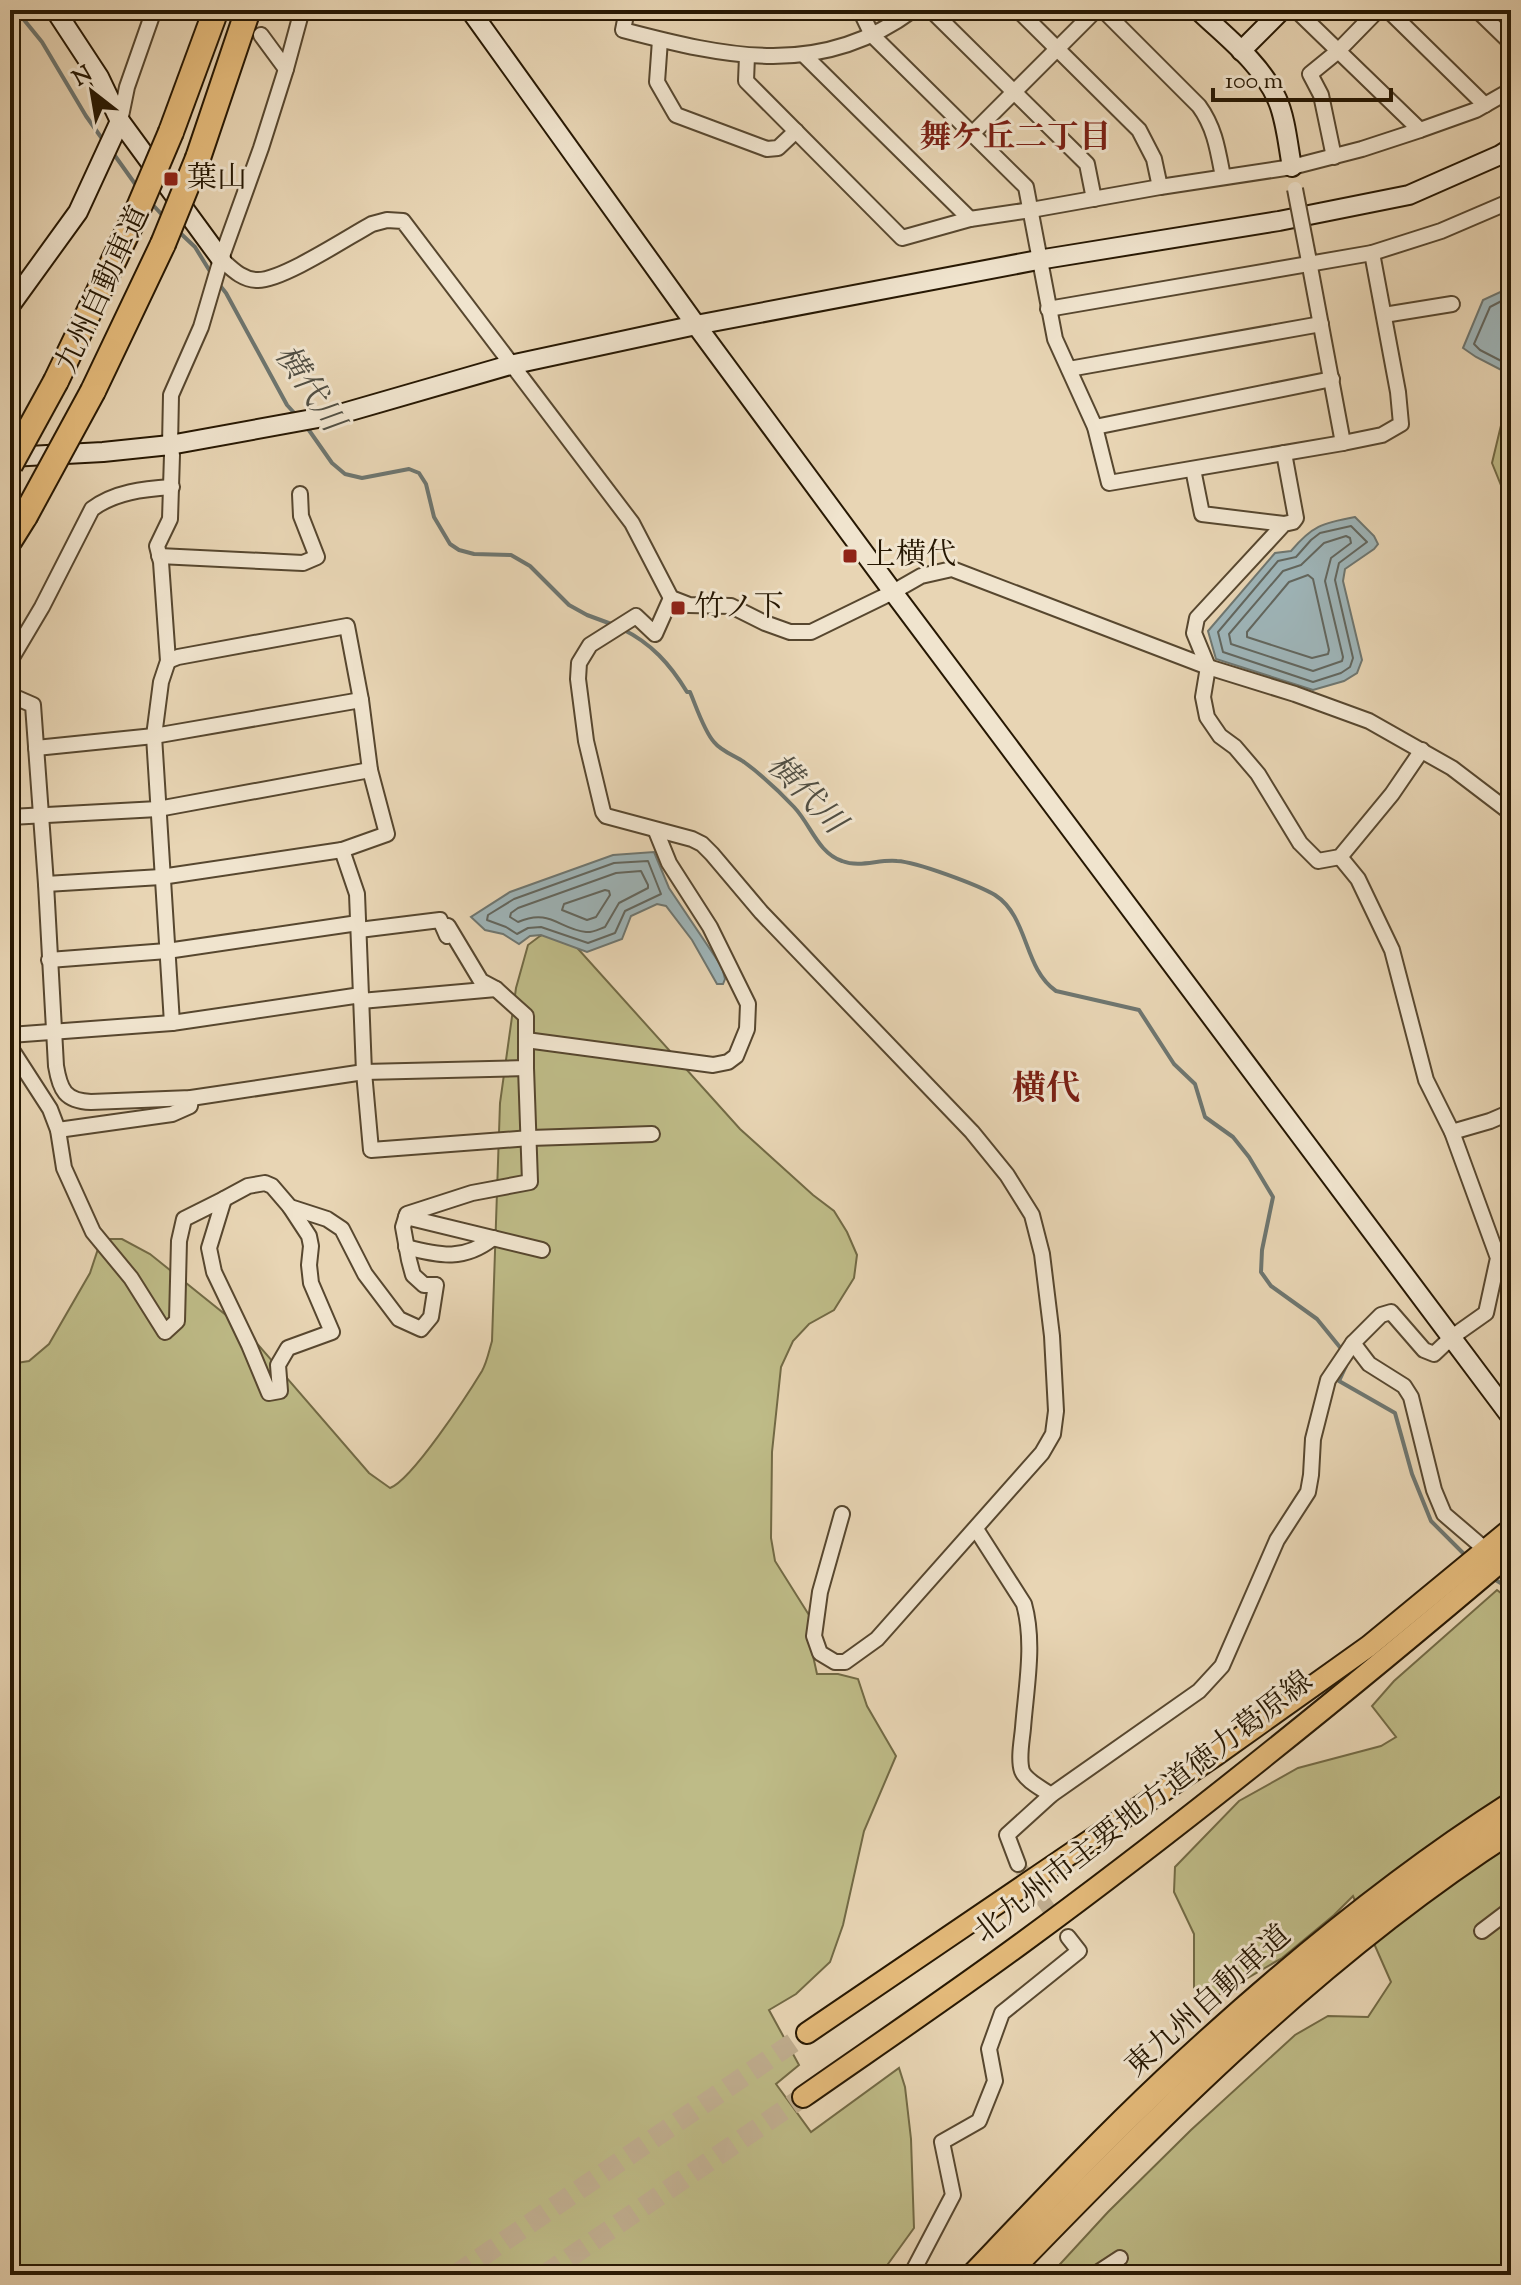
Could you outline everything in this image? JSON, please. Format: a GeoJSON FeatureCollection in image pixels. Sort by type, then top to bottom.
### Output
{"type":"FeatureCollection","features":[{"type":"Feature","properties":{"kind":"highway","name":"九州自動車道"},"geometry":{"type":"LineString","coordinates":[[10,465],[56,381],[137,212],[171,132],[216,10]]}},
{"type":"Feature","properties":{"kind":"highway","name":"九州自動車道"},"geometry":{"type":"LineString","coordinates":[[10,540],[93,391],[163,244],[198,158],[248,10]]}},
{"type":"Feature","properties":{"kind":"highway","name":"東九州自動車道"},"geometry":{"type":"LineString","coordinates":[[974,2275],[1165,2081],[1255,2001],[1398,1883],[1511,1805]]}},
{"type":"Feature","properties":{"kind":"highway","name":"東九州自動車道"},"geometry":{"type":"LineString","coordinates":[[1005,2275],[1108,2167],[1278,2009],[1410,1900],[1511,1830]]}},
{"type":"Feature","properties":{"kind":"main road","name":"北九州市主要地方道徳力葛原線"},"geometry":{"type":"LineString","coordinates":[[807,2033],[1356,1656],[1511,1529]]}},
{"type":"Feature","properties":{"kind":"main road","name":"北九州市主要地方道徳力葛原線"},"geometry":{"type":"LineString","coordinates":[[803,2097],[1022,1943],[1221,1792],[1511,1553]]}},
{"type":"Feature","properties":{"kind":"street"},"geometry":{"type":"LineString","coordinates":[[55,10],[99,77],[120,121],[221,259],[237,275],[258,280],[283,273],[372,224],[387,220],[403,221],[632,523],[671,598],[689,605],[731,606],[790,632],[811,632],[921,576],[952,569],[1208,667],[1369,721],[1452,768],[1511,813]]}},
{"type":"Feature","properties":{"kind":"street"},"geometry":{"type":"LineString","coordinates":[[10,306],[78,212],[120,121],[127,87],[154,10]]}},
{"type":"Feature","properties":{"kind":"street"},"geometry":{"type":"LineString","coordinates":[[172,1023],[154,736],[161,682],[168,661],[157,546],[170,519],[171,395],[201,327],[221,259],[261,148],[302,10]]}},
{"type":"Feature","properties":{"kind":"street"},"geometry":{"type":"LineString","coordinates":[[470,10],[893,592],[1511,1417]]}},
{"type":"Feature","properties":{"kind":"street"},"geometry":{"type":"LineString","coordinates":[[627,10],[623,30],[747,56],[804,55],[850,44],[898,22],[913,10]]}},
{"type":"Feature","properties":{"kind":"street"},"geometry":{"type":"LineString","coordinates":[[860,10],[872,35],[1026,187],[1055,339],[1095,427],[1109,483],[1343,443],[1382,435],[1401,424],[1372,253]]}},
{"type":"Feature","properties":{"kind":"street"},"geometry":{"type":"LineString","coordinates":[[931,10],[1087,164],[1094,199]]}},
{"type":"Feature","properties":{"kind":"street"},"geometry":{"type":"LineString","coordinates":[[1018,10],[1139,130],[1154,159],[1160,187]]}},
{"type":"Feature","properties":{"kind":"street"},"geometry":{"type":"LineString","coordinates":[[973,133],[1096,10]]}},
{"type":"Feature","properties":{"kind":"street"},"geometry":{"type":"LineString","coordinates":[[1103,10],[1208,118],[1215,134],[1223,177]]}},
{"type":"Feature","properties":{"kind":"street"},"geometry":{"type":"LineString","coordinates":[[1198,10],[1265,78],[1278,101],[1343,443]]}},
{"type":"Feature","properties":{"kind":"street"},"geometry":{"type":"LineString","coordinates":[[1241,51],[1282,10]]}},
{"type":"Feature","properties":{"kind":"street"},"geometry":{"type":"LineString","coordinates":[[1296,10],[1420,130]]}},
{"type":"Feature","properties":{"kind":"street"},"geometry":{"type":"LineString","coordinates":[[1334,157],[1321,95],[1310,74],[1337,52],[1378,10]]}},
{"type":"Feature","properties":{"kind":"street"},"geometry":{"type":"LineString","coordinates":[[1388,10],[1485,105]]}},
{"type":"Feature","properties":{"kind":"street"},"geometry":{"type":"LineString","coordinates":[[1477,10],[1511,43]]}},
{"type":"Feature","properties":{"kind":"street"},"geometry":{"type":"LineString","coordinates":[[261,35],[286,69]]}},
{"type":"Feature","properties":{"kind":"street"},"geometry":{"type":"LineString","coordinates":[[660,40],[657,82],[676,115],[767,149],[778,148],[796,131]]}},
{"type":"Feature","properties":{"kind":"street"},"geometry":{"type":"LineString","coordinates":[[804,55],[970,219]]}},
{"type":"Feature","properties":{"kind":"street"},"geometry":{"type":"LineString","coordinates":[[747,56],[746,81],[902,238],[970,219],[1292,167],[1334,157],[1420,130],[1485,105],[1511,90]]}},
{"type":"Feature","properties":{"kind":"street"},"geometry":{"type":"LineString","coordinates":[[10,457],[170,445],[340,414],[510,365],[696,325],[1038,260],[1279,221],[1409,195],[1511,148]]}},
{"type":"Feature","properties":{"kind":"street"},"geometry":{"type":"LineString","coordinates":[[1048,309],[1309,260],[1372,253],[1441,231],[1511,201]]}},
{"type":"Feature","properties":{"kind":"street"},"geometry":{"type":"LineString","coordinates":[[1384,315],[1452,304]]}},
{"type":"Feature","properties":{"kind":"street"},"geometry":{"type":"LineString","coordinates":[[1069,369],[1321,324]]}},
{"type":"Feature","properties":{"kind":"street"},"geometry":{"type":"LineString","coordinates":[[1095,427],[1332,379]]}},
{"type":"Feature","properties":{"kind":"street"},"geometry":{"type":"LineString","coordinates":[[1193,469],[1202,514],[1284,524],[1296,518],[1284,453]]}},
{"type":"Feature","properties":{"kind":"street"},"geometry":{"type":"LineString","coordinates":[[10,661],[42,607],[92,509],[105,499],[130,492],[172,487]]}},
{"type":"Feature","properties":{"kind":"street"},"geometry":{"type":"LineString","coordinates":[[159,556],[303,563],[317,557],[301,516],[300,494]]}},
{"type":"Feature","properties":{"kind":"street"},"geometry":{"type":"LineString","coordinates":[[1284,524],[1197,618],[1194,633],[1208,667],[1203,697],[1207,717],[1220,736],[1235,747],[1258,774],[1300,843],[1318,861],[1340,857],[1392,794],[1422,750]]}},
{"type":"Feature","properties":{"kind":"street"},"geometry":{"type":"LineString","coordinates":[[671,598],[655,634],[636,616],[590,645],[579,663],[578,679],[586,741],[603,812],[606,816],[692,839],[712,854],[761,912],[972,1132],[1007,1175],[1032,1215],[1042,1254],[1052,1336],[1056,1411],[1053,1434],[1042,1453],[877,1639],[845,1662],[835,1662],[820,1653],[814,1636],[820,1592],[842,1514]]}},
{"type":"Feature","properties":{"kind":"street"},"geometry":{"type":"LineString","coordinates":[[46,884],[161,877],[342,850],[387,834],[370,770],[347,626],[168,661]]}},
{"type":"Feature","properties":{"kind":"street"},"geometry":{"type":"LineString","coordinates":[[10,695],[33,705],[53,1031],[59,1083],[71,1098],[80,1102],[191,1098],[364,1072],[526,1068]]}},
{"type":"Feature","properties":{"kind":"street"},"geometry":{"type":"LineString","coordinates":[[36,748],[154,736],[361,700]]}},
{"type":"Feature","properties":{"kind":"street"},"geometry":{"type":"LineString","coordinates":[[10,817],[158,809],[370,770]]}},
{"type":"Feature","properties":{"kind":"street"},"geometry":{"type":"LineString","coordinates":[[526,1040],[713,1065],[728,1062],[736,1056],[747,1029],[748,1004],[710,927],[669,863],[656,831]]}},
{"type":"Feature","properties":{"kind":"street"},"geometry":{"type":"LineString","coordinates":[[342,850],[357,894],[364,1072],[371,1150],[530,1138],[652,1134]]}},
{"type":"Feature","properties":{"kind":"street"},"geometry":{"type":"LineString","coordinates":[[1018,1864],[1007,1835],[1051,1795],[1199,1691],[1222,1666],[1277,1540],[1308,1492],[1313,1439],[1328,1380],[1353,1343],[1381,1315],[1391,1312],[1424,1350],[1434,1354],[1486,1313],[1498,1258],[1452,1132],[1426,1080],[1392,950],[1358,879],[1340,857]]}},
{"type":"Feature","properties":{"kind":"street"},"geometry":{"type":"LineString","coordinates":[[49,960],[167,951],[440,920],[481,981],[496,989],[526,1016],[530,1182],[472,1193],[407,1214],[403,1227],[413,1275],[424,1285],[436,1285],[431,1317],[421,1329],[399,1319],[365,1274],[342,1229],[327,1219],[290,1207]]}},
{"type":"Feature","properties":{"kind":"street"},"geometry":{"type":"LineString","coordinates":[[10,1035],[172,1023],[361,998],[496,989]]}},
{"type":"Feature","properties":{"kind":"street"},"geometry":{"type":"LineString","coordinates":[[10,1047],[50,1109],[58,1130],[64,1168],[93,1232],[131,1278],[165,1332],[177,1321],[179,1241],[184,1219],[248,1186],[265,1183],[272,1186],[290,1207],[309,1236],[311,1283],[332,1332],[288,1348],[278,1365],[280,1391],[269,1393],[214,1272],[209,1248],[224,1199]]}},
{"type":"Feature","properties":{"kind":"street"},"geometry":{"type":"LineString","coordinates":[[58,1130],[172,1114],[190,1106],[191,1098]]}},
{"type":"Feature","properties":{"kind":"street"},"geometry":{"type":"LineString","coordinates":[[1452,1132],[1511,1112]]}},
{"type":"Feature","properties":{"kind":"street"},"geometry":{"type":"LineString","coordinates":[[406,1217],[542,1250]]}},
{"type":"Feature","properties":{"kind":"street"},"geometry":{"type":"LineString","coordinates":[[406,1247],[429,1253],[463,1254],[479,1249],[493,1238]]}},
{"type":"Feature","properties":{"kind":"street"},"geometry":{"type":"LineString","coordinates":[[1353,1343],[1369,1364],[1404,1386],[1411,1397],[1434,1490],[1444,1514],[1479,1544]]}},
{"type":"Feature","properties":{"kind":"street"},"geometry":{"type":"LineString","coordinates":[[976,1529],[1024,1604],[1029,1649],[1022,1771],[1051,1795]]}},
{"type":"Feature","properties":{"kind":"street"},"geometry":{"type":"LineString","coordinates":[[1482,1931],[1511,1909]]}},
{"type":"Feature","properties":{"kind":"street"},"geometry":{"type":"LineString","coordinates":[[911,2275],[953,2195],[942,2142],[979,2121],[995,2081],[989,2049],[1002,2013],[1079,1951],[1068,1937]]}},
{"type":"Feature","properties":{"kind":"street"},"geometry":{"type":"LineString","coordinates":[[1094,2275],[1120,2258]]}},
{"type":"Feature","properties":{"kind":"shaded area"},"geometry":{"type":"Polygon","coordinates":[[[1511,396],[1511,510],[1492,463],[1511,396]]]}},
{"type":"Feature","properties":{"kind":"shaded area"},"geometry":{"type":"Polygon","coordinates":[[[550,931],[562,931],[740,1129],[834,1211],[857,1255],[854,1278],[834,1310],[809,1324],[793,1341],[781,1367],[772,1452],[771,1538],[775,1561],[809,1615],[810,1642],[817,1674],[838,1674],[858,1679],[867,1706],[896,1756],[864,1831],[843,1925],[830,1962],[796,1994],[769,2010],[799,2065],[776,2084],[811,2132],[899,2068],[905,2087],[911,2139],[914,2228],[880,2275],[10,2275],[10,1364],[29,1361],[49,1344],[90,1273],[99,1246],[109,1239],[122,1239],[150,1254],[247,1332],[369,1473],[390,1488],[400,1482],[425,1454],[465,1398],[484,1368],[492,1341],[500,1103],[516,988],[528,945],[550,931]]]}},
{"type":"Feature","properties":{"kind":"shaded area"},"geometry":{"type":"Polygon","coordinates":[[[1497,1590],[1511,1601],[1511,2275],[1050,2275],[1191,2130],[1295,2035],[1328,2016],[1368,2017],[1391,1982],[1353,1896],[1282,1958],[1208,2001],[1194,1990],[1194,1934],[1174,1892],[1175,1867],[1239,1801],[1298,1768],[1381,1746],[1396,1737],[1372,1706],[1394,1681],[1497,1590]]]}},
{"type":"Feature","properties":{"kind":"water"},"geometry":{"type":"Polygon","coordinates":[[[1511,287],[1511,375],[1463,348],[1483,300],[1511,287]]]}},
{"type":"Feature","properties":{"kind":"water"},"geometry":{"type":"Polygon","coordinates":[[[1355,517],[1378,544],[1345,569],[1343,581],[1362,660],[1357,673],[1344,681],[1313,690],[1216,659],[1208,631],[1275,553],[1291,551],[1318,527],[1355,517]]]}},
{"type":"Feature","properties":{"kind":"water"},"geometry":{"type":"Polygon","coordinates":[[[654,852],[669,888],[722,967],[723,984],[717,984],[692,940],[666,906],[657,904],[631,916],[622,939],[587,952],[541,935],[530,936],[519,944],[503,934],[485,930],[471,917],[510,892],[613,855],[654,852]]]}},
{"type":"Feature","properties":{"kind":"waterway","name":"横代川"},"geometry":{"type":"LineString","coordinates":[[16,10],[42,42],[103,140]]}},
{"type":"Feature","properties":{"kind":"waterway","name":"横代川"},"geometry":{"type":"LineString","coordinates":[[113,153],[138,188]]}},
{"type":"Feature","properties":{"kind":"waterway","name":"横代川"},"geometry":{"type":"LineString","coordinates":[[152,204],[165,218]]}},
{"type":"Feature","properties":{"kind":"waterway","name":"横代川"},"geometry":{"type":"LineString","coordinates":[[177,230],[195,247],[211,273]]}},
{"type":"Feature","properties":{"kind":"waterway","name":"横代川"},"geometry":{"type":"LineString","coordinates":[[218,283],[287,405],[297,416]]}},
{"type":"Feature","properties":{"kind":"waterway","name":"横代川"},"geometry":{"type":"LineString","coordinates":[[306,426],[332,463],[345,474],[362,478],[409,469],[419,473],[426,484],[434,517],[450,544],[474,554],[511,555],[530,566],[569,605],[614,625]]}},
{"type":"Feature","properties":{"kind":"waterway","name":"横代川"},"geometry":{"type":"LineString","coordinates":[[622,629],[659,655],[690,692],[710,737],[724,751],[744,762],[777,789],[800,814],[827,852],[842,861],[856,864],[890,861],[918,865],[995,895],[1014,916],[1037,969],[1056,991],[1139,1010],[1174,1064],[1195,1084],[1205,1117],[1233,1137],[1273,1197],[1262,1250],[1261,1272],[1271,1286],[1317,1319],[1343,1351]]}},
{"type":"Feature","properties":{"kind":"waterway","name":"横代川"},"geometry":{"type":"LineString","coordinates":[[1346,1366],[1339,1381],[1395,1413],[1412,1474],[1431,1521],[1468,1558]]}},
{"type":"Feature","properties":{"kind":"waterway","name":"横代川"},"geometry":{"type":"LineString","coordinates":[[1492,1578],[1511,1589]]}},
{"type":"Feature","properties":{"kind":"tunnel"},"geometry":{"type":"LineString","coordinates":[[1018,1864],[1068,1937]]}},
{"type":"Feature","properties":{"kind":"tunnel"},"geometry":{"type":"LineString","coordinates":[[455,2275],[807,2033]]}},
{"type":"Feature","properties":{"kind":"tunnel"},"geometry":{"type":"LineString","coordinates":[[544,2275],[803,2097]]}},
{"type":"Feature","properties":{"kind":"place","name":"葉山"},"geometry":{"type":"Point","coordinates":[171,179]}},
{"type":"Feature","properties":{"kind":"place","name":"上横代"},"geometry":{"type":"Point","coordinates":[850,556]}},
{"type":"Feature","properties":{"kind":"place","name":"竹ノ下"},"geometry":{"type":"Point","coordinates":[678,608]}},
{"type":"Feature","properties":{"kind":"district","name":"舞ケ丘二丁目"},"geometry":{"type":"Point","coordinates":[1015,139]}},
{"type":"Feature","properties":{"kind":"district","name":"横代"},"geometry":{"type":"Point","coordinates":[1046,1090]}}]}
